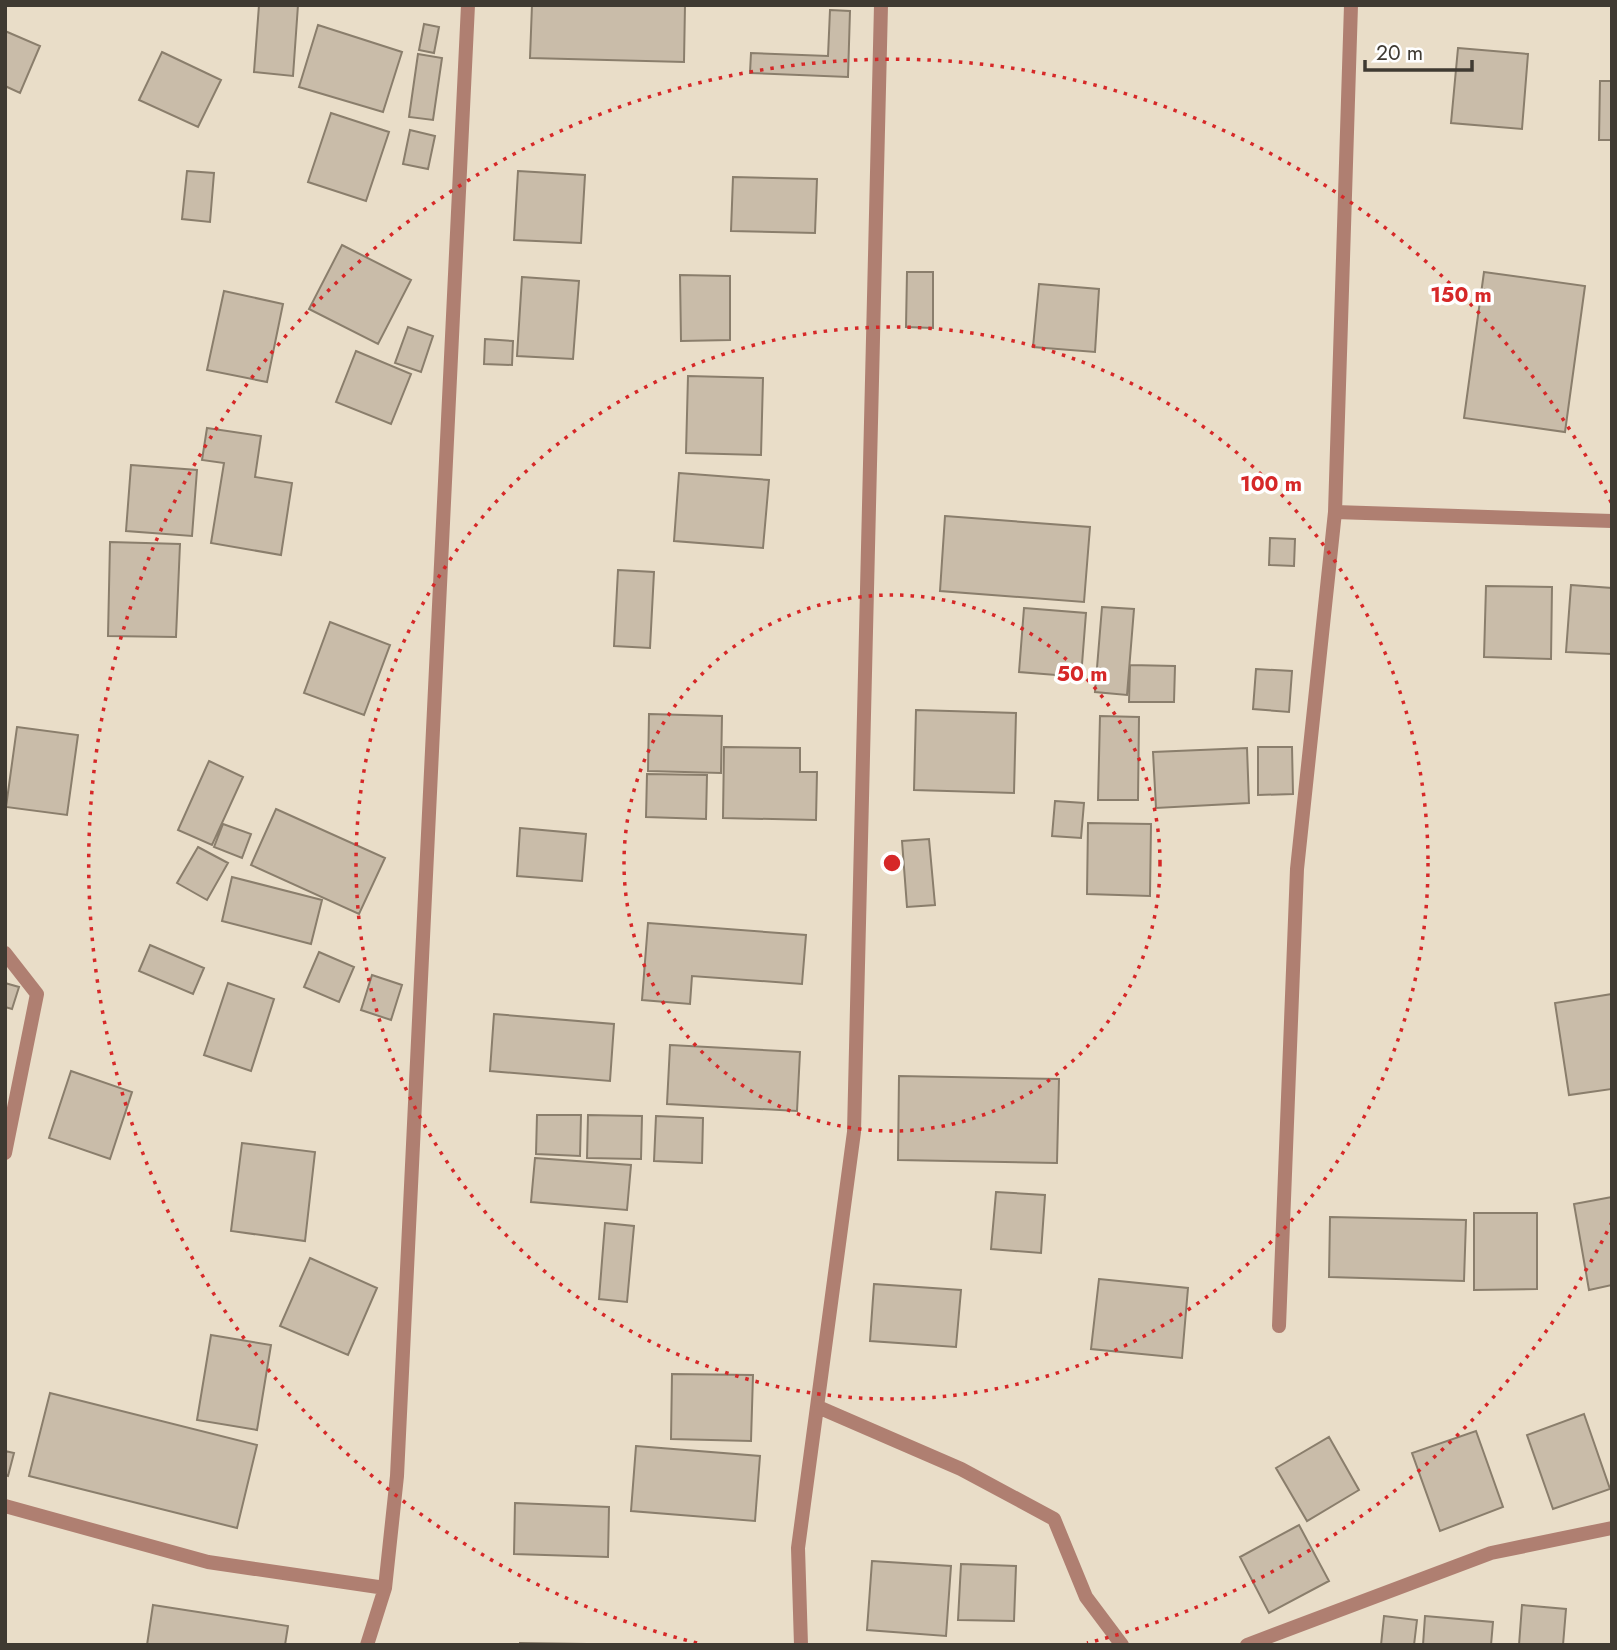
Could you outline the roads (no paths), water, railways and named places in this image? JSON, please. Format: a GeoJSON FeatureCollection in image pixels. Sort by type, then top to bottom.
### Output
{"type":"FeatureCollection","features":[{"type":"Feature","properties":{"kind":"street"},"geometry":{"type":"LineString","coordinates":[[367,1645],[386,1588],[397,1476],[467,5]]}},
{"type":"Feature","properties":{"kind":"street"},"geometry":{"type":"LineString","coordinates":[[801,1645],[798,1548],[854,1132],[881,5]]}},
{"type":"Feature","properties":{"kind":"street"},"geometry":{"type":"LineString","coordinates":[[1279,1326],[1297,869],[1335,512],[1351,5]]}},
{"type":"Feature","properties":{"kind":"street"},"geometry":{"type":"LineString","coordinates":[[1335,512],[1612,521]]}},
{"type":"Feature","properties":{"kind":"street"},"geometry":{"type":"LineString","coordinates":[[5,953],[37,994],[5,1153]]}},
{"type":"Feature","properties":{"kind":"street"},"geometry":{"type":"LineString","coordinates":[[818,1407],[961,1469],[1054,1519],[1086,1597],[1122,1645]]}},
{"type":"Feature","properties":{"kind":"street"},"geometry":{"type":"LineString","coordinates":[[5,1506],[208,1562],[386,1588]]}},
{"type":"Feature","properties":{"kind":"street"},"geometry":{"type":"LineString","coordinates":[[1247,1645],[1492,1553],[1612,1528]]}}]}
